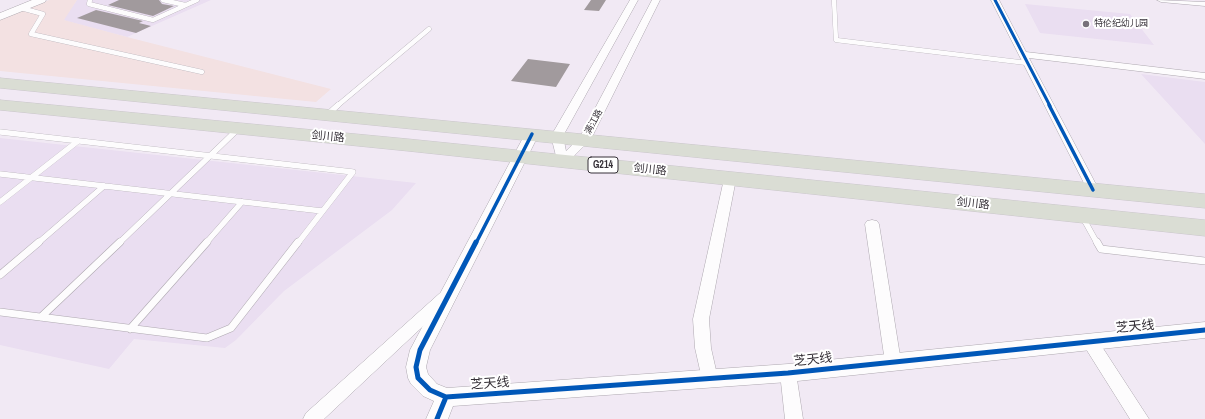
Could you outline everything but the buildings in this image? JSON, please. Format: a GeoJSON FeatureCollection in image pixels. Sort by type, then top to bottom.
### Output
{"type":"FeatureCollection","features":[{"type":"Feature","properties":{"kind":"highway","name":"剑川路"},"geometry":{"type":"LineString","coordinates":[[0,83],[557,136],[1205,201]]}},
{"type":"Feature","properties":{"kind":"highway","name":"剑川路"},"geometry":{"type":"LineString","coordinates":[[0,105],[519,156],[1205,228]]}},
{"type":"Feature","properties":{"kind":"street"},"geometry":{"type":"LineString","coordinates":[[0,10],[41,0]]}},
{"type":"Feature","properties":{"kind":"street"},"geometry":{"type":"LineString","coordinates":[[562,161],[557,136],[634,0]]}},
{"type":"Feature","properties":{"kind":"street","name":"满江路"},"geometry":{"type":"LineString","coordinates":[[562,161],[585,139],[656,0]]}},
{"type":"Feature","properties":{"kind":"street"},"geometry":{"type":"LineString","coordinates":[[995,0],[1093,190]]}},
{"type":"Feature","properties":{"kind":"street"},"geometry":{"type":"LineString","coordinates":[[1161,0],[1205,4]]}},
{"type":"Feature","properties":{"kind":"street"},"geometry":{"type":"LineString","coordinates":[[0,17],[23,4]]}},
{"type":"Feature","properties":{"kind":"street"},"geometry":{"type":"LineString","coordinates":[[1025,58],[1205,76]]}},
{"type":"Feature","properties":{"kind":"street"},"geometry":{"type":"LineString","coordinates":[[437,419],[446,397],[426,386],[418,378],[416,367],[420,350],[519,156],[532,134]]}},
{"type":"Feature","properties":{"kind":"street"},"geometry":{"type":"LineString","coordinates":[[710,379],[703,348],[701,319],[730,179]]}},
{"type":"Feature","properties":{"kind":"street"},"geometry":{"type":"LineString","coordinates":[[872,224],[894,362]]}},
{"type":"Feature","properties":{"kind":"street"},"geometry":{"type":"LineString","coordinates":[[312,419],[447,295]]}},
{"type":"Feature","properties":{"kind":"street","name":"芝天线"},"geometry":{"type":"LineString","coordinates":[[446,397],[788,373],[1205,330]]}},
{"type":"Feature","properties":{"kind":"street"},"geometry":{"type":"LineString","coordinates":[[1089,341],[1140,419]]}},
{"type":"Feature","properties":{"kind":"street"},"geometry":{"type":"LineString","coordinates":[[788,373],[794,419]]}},
{"type":"Feature","properties":{"kind":"lane"},"geometry":{"type":"LineString","coordinates":[[90,0],[89,4],[153,20],[197,0]]}},
{"type":"Feature","properties":{"kind":"lane"},"geometry":{"type":"LineString","coordinates":[[163,0],[185,5]]}},
{"type":"Feature","properties":{"kind":"lane"},"geometry":{"type":"LineString","coordinates":[[834,0],[836,40],[1025,58]]}},
{"type":"Feature","properties":{"kind":"lane"},"geometry":{"type":"LineString","coordinates":[[23,4],[43,14],[31,34],[202,72]]}},
{"type":"Feature","properties":{"kind":"lane"},"geometry":{"type":"LineString","coordinates":[[328,114],[430,29]]}},
{"type":"Feature","properties":{"kind":"lane"},"geometry":{"type":"LineString","coordinates":[[41,317],[238,129]]}},
{"type":"Feature","properties":{"kind":"lane"},"geometry":{"type":"LineString","coordinates":[[0,132],[353,172],[231,328],[207,338],[0,312]]}},
{"type":"Feature","properties":{"kind":"lane"},"geometry":{"type":"LineString","coordinates":[[0,202],[78,141]]}},
{"type":"Feature","properties":{"kind":"lane"},"geometry":{"type":"LineString","coordinates":[[0,174],[322,211]]}},
{"type":"Feature","properties":{"kind":"lane"},"geometry":{"type":"LineString","coordinates":[[0,275],[104,186]]}},
{"type":"Feature","properties":{"kind":"lane"},"geometry":{"type":"LineString","coordinates":[[130,329],[242,202]]}},
{"type":"Feature","properties":{"kind":"lane"},"geometry":{"type":"LineString","coordinates":[[1082,215],[1101,249],[1205,261]]}},
{"type":"Feature","properties":{"kind":"shaded area"},"geometry":{"type":"Polygon","coordinates":[[[49,0],[77,0],[64,20],[331,89],[316,102],[0,71],[0,20],[49,0]]]}},
{"type":"Feature","properties":{"kind":"shaded area"},"geometry":{"type":"Polygon","coordinates":[[[77,0],[211,0],[127,37],[63,20],[77,0]]]}},
{"type":"Feature","properties":{"kind":"shaded area","name":"特伦纪幼儿园"},"geometry":{"type":"Polygon","coordinates":[[[1025,4],[1130,14],[1154,45],[1040,33],[1025,4]]]}},
{"type":"Feature","properties":{"kind":"shaded area"},"geometry":{"type":"Polygon","coordinates":[[[1141,74],[1205,82],[1205,144],[1141,74]]]}},
{"type":"Feature","properties":{"kind":"shaded area"},"geometry":{"type":"Polygon","coordinates":[[[0,138],[416,183],[392,210],[284,291],[236,340],[225,348],[134,339],[109,369],[0,345],[0,138]]]}},
{"type":"Feature","properties":{"kind":"cycle path"},"geometry":{"type":"LineString","coordinates":[[995,0],[1093,190]]}},
{"type":"Feature","properties":{"kind":"cycle path"},"geometry":{"type":"LineString","coordinates":[[446,397],[430,390],[418,378],[416,367],[420,350],[532,134]]}},
{"type":"Feature","properties":{"kind":"cycle path"},"geometry":{"type":"LineString","coordinates":[[437,419],[446,397],[788,373],[1205,330]]}},
{"type":"Feature","properties":{"kind":"place","name":"特伦纪幼儿园"},"geometry":{"type":"Point","coordinates":[1086,24]}}]}
